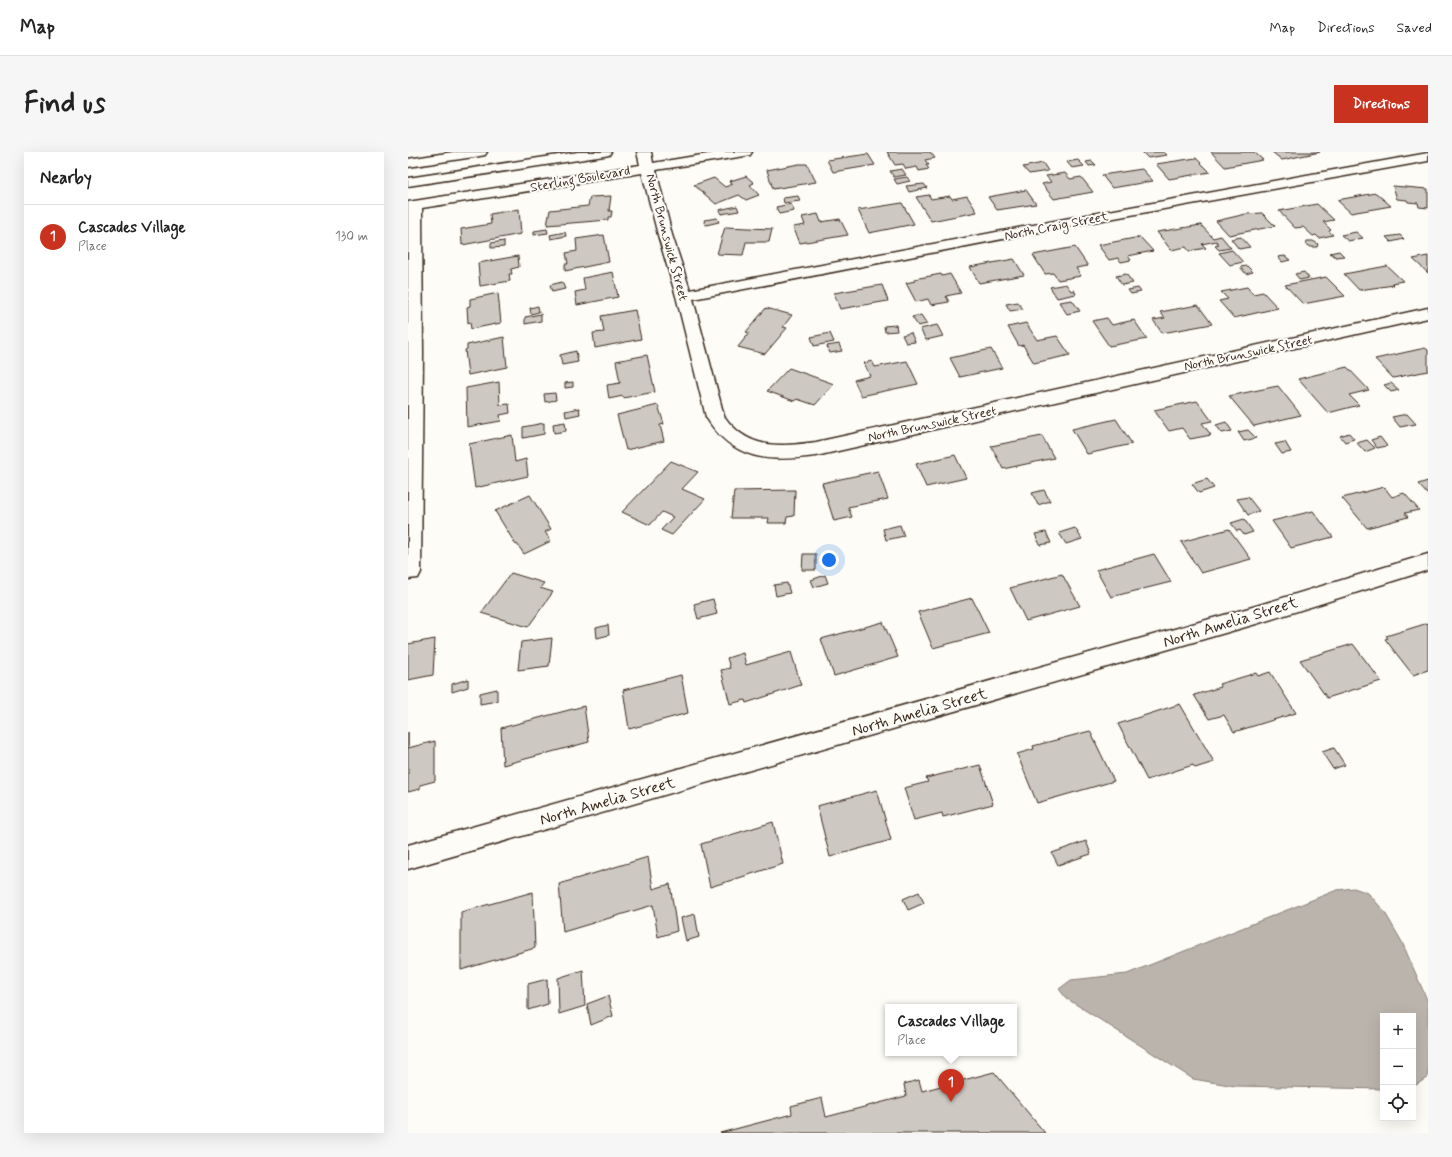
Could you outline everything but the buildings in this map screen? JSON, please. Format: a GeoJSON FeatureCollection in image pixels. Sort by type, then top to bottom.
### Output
{"type":"FeatureCollection","features":[{"type":"Feature","properties":{"kind":"street"},"geometry":{"type":"LineString","coordinates":[[408,163],[480,152]]}},
{"type":"Feature","properties":{"kind":"street"},"geometry":{"type":"LineString","coordinates":[[408,182],[604,152]]}},
{"type":"Feature","properties":{"kind":"street","name":"Sterling Boulevard"},"geometry":{"type":"LineString","coordinates":[[412,205],[647,159],[745,152]]}},
{"type":"Feature","properties":{"kind":"street","name":"North Craig Street"},"geometry":{"type":"LineString","coordinates":[[684,296],[1070,222],[1428,157]]}},
{"type":"Feature","properties":{"kind":"street","name":"North Brunswick Street"},"geometry":{"type":"LineString","coordinates":[[647,159],[665,235],[684,296],[715,417],[720,428],[730,438],[742,445],[758,450],[786,452],[816,449],[1231,355],[1428,313]]}},
{"type":"Feature","properties":{"kind":"street"},"geometry":{"type":"LineString","coordinates":[[411,572],[415,354],[412,205]]}},
{"type":"Feature","properties":{"kind":"street","name":"North Amelia Street"},"geometry":{"type":"LineString","coordinates":[[408,857],[1256,615],[1428,562]]}},
{"type":"Feature","properties":{"kind":"shaded area"},"geometry":{"type":"Polygon","coordinates":[[[1354,888],[1368,893],[1384,911],[1402,942],[1428,1002],[1428,1077],[1416,1085],[1416,1013],[1380,1013],[1380,1089],[1235,1086],[1193,1079],[1066,998],[1059,989],[1071,980],[1127,974],[1337,890],[1354,888]]]}},
{"type":"Feature","properties":{"kind":"place","name":"Cascades Village"},"geometry":{"type":"Point","coordinates":[951,1102]}}]}
